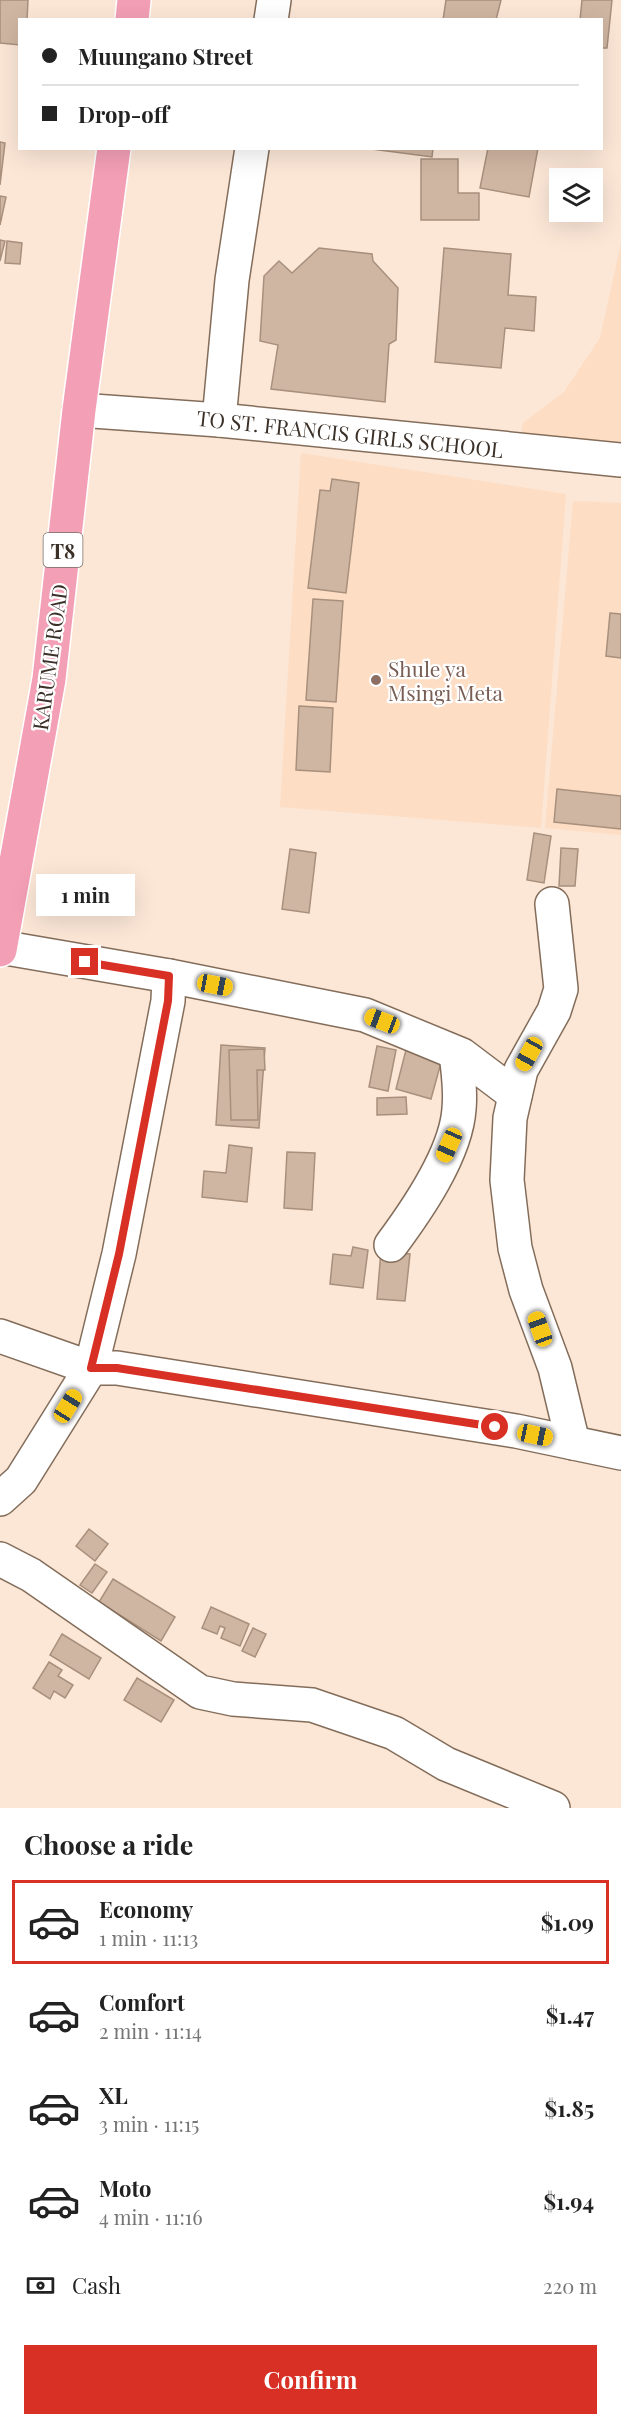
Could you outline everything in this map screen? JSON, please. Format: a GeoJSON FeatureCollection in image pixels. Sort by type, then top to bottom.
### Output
{"type":"FeatureCollection","features":[{"type":"Feature","properties":{"kind":"highway"},"geometry":{"type":"LineString","coordinates":[[132,18],[134,0]]}},
{"type":"Feature","properties":{"kind":"highway","name":"KARUME ROAD"},"geometry":{"type":"LineString","coordinates":[[0,948],[49,679],[79,410],[114,150]]}},
{"type":"Feature","properties":{"kind":"street"},"geometry":{"type":"LineString","coordinates":[[271,18],[274,0]]}},
{"type":"Feature","properties":{"kind":"street"},"geometry":{"type":"LineString","coordinates":[[219,420],[232,280],[252,150]]}},
{"type":"Feature","properties":{"kind":"street","name":"TO ST. FRANCIS GIRLS SCHOOL"},"geometry":{"type":"LineString","coordinates":[[79,410],[219,420],[621,460]]}},
{"type":"Feature","properties":{"kind":"street"},"geometry":{"type":"LineString","coordinates":[[552,904],[561,988],[554,1011],[520,1070],[510,1118],[507,1180],[515,1248],[526,1290],[555,1368],[573,1443]]}},
{"type":"Feature","properties":{"kind":"street"},"geometry":{"type":"LineString","coordinates":[[0,948],[169,976],[365,1015],[456,1053],[515,1095]]}},
{"type":"Feature","properties":{"kind":"street"},"geometry":{"type":"LineString","coordinates":[[0,1499],[21,1480],[91,1368],[119,1254],[168,1001],[169,976]]}},
{"type":"Feature","properties":{"kind":"street"},"geometry":{"type":"LineString","coordinates":[[391,1245],[418,1205],[449,1145],[459,1111],[456,1053]]}},
{"type":"Feature","properties":{"kind":"street"},"geometry":{"type":"LineString","coordinates":[[0,1336],[91,1368],[117,1368],[516,1431],[621,1453]]}},
{"type":"Feature","properties":{"kind":"street"},"geometry":{"type":"LineString","coordinates":[[0,1559],[31,1575],[200,1692],[233,1699],[312,1705],[394,1733],[446,1764],[554,1808]]}},
{"type":"Feature","properties":{"kind":"shaded area"},"geometry":{"type":"Polygon","coordinates":[[[621,243],[621,476],[515,465],[523,423],[564,392],[600,338],[621,243]]]}},
{"type":"Feature","properties":{"kind":"shaded area"},"geometry":{"type":"Polygon","coordinates":[[[301,453],[566,494],[541,828],[280,807],[301,453]]]}},
{"type":"Feature","properties":{"kind":"shaded area"},"geometry":{"type":"Polygon","coordinates":[[[573,501],[621,503],[621,835],[545,828],[573,501]]]}},
{"type":"Feature","properties":{"kind":"building"},"geometry":{"type":"Polygon","coordinates":[[[0,0],[28,0],[27,18],[18,18],[18,45],[0,43],[0,0]]]}},
{"type":"Feature","properties":{"kind":"building"},"geometry":{"type":"Polygon","coordinates":[[[446,0],[501,0],[496,18],[443,18],[446,0]]]}},
{"type":"Feature","properties":{"kind":"building"},"geometry":{"type":"Polygon","coordinates":[[[582,0],[612,0],[607,48],[603,48],[603,18],[580,18],[582,0]]]}},
{"type":"Feature","properties":{"kind":"building"},"geometry":{"type":"Polygon","coordinates":[[[0,142],[5,143],[0,185],[0,142]]]}},
{"type":"Feature","properties":{"kind":"building"},"geometry":{"type":"Polygon","coordinates":[[[379,150],[433,150],[432,157],[379,150]]]}},
{"type":"Feature","properties":{"kind":"building"},"geometry":{"type":"Polygon","coordinates":[[[488,150],[538,150],[529,197],[480,188],[488,150]]]}},
{"type":"Feature","properties":{"kind":"building"},"geometry":{"type":"Polygon","coordinates":[[[421,159],[458,159],[458,193],[479,193],[479,220],[421,220],[421,159]]]}},
{"type":"Feature","properties":{"kind":"building"},"geometry":{"type":"Polygon","coordinates":[[[0,196],[6,197],[0,225],[0,196]]]}},
{"type":"Feature","properties":{"kind":"building"},"geometry":{"type":"Polygon","coordinates":[[[0,240],[5,241],[0,261],[0,240]]]}},
{"type":"Feature","properties":{"kind":"building"},"geometry":{"type":"Polygon","coordinates":[[[7,241],[22,243],[20,264],[5,263],[7,241]]]}},
{"type":"Feature","properties":{"kind":"building"},"geometry":{"type":"Polygon","coordinates":[[[319,248],[372,254],[373,261],[398,288],[396,340],[389,344],[385,402],[271,389],[278,345],[260,341],[264,276],[279,261],[292,273],[319,248]]]}},
{"type":"Feature","properties":{"kind":"building"},"geometry":{"type":"Polygon","coordinates":[[[444,248],[511,254],[508,295],[536,297],[534,331],[505,328],[501,368],[435,362],[444,248]]]}},
{"type":"Feature","properties":{"kind":"building"},"geometry":{"type":"Polygon","coordinates":[[[332,479],[359,483],[346,593],[308,588],[320,490],[330,491],[332,479]]]}},
{"type":"Feature","properties":{"kind":"building"},"geometry":{"type":"Polygon","coordinates":[[[313,599],[343,601],[336,702],[306,700],[313,599]]]}},
{"type":"Feature","properties":{"kind":"building"},"geometry":{"type":"Polygon","coordinates":[[[610,613],[621,614],[621,658],[606,656],[610,613]]]}},
{"type":"Feature","properties":{"kind":"building"},"geometry":{"type":"Polygon","coordinates":[[[299,706],[333,708],[330,772],[296,770],[299,706]]]}},
{"type":"Feature","properties":{"kind":"building"},"geometry":{"type":"Polygon","coordinates":[[[557,789],[621,796],[621,829],[554,822],[557,789]]]}},
{"type":"Feature","properties":{"kind":"building"},"geometry":{"type":"Polygon","coordinates":[[[534,833],[551,836],[544,883],[527,880],[534,833]]]}},
{"type":"Feature","properties":{"kind":"building"},"geometry":{"type":"Polygon","coordinates":[[[561,848],[578,849],[575,886],[559,886],[561,848]]]}},
{"type":"Feature","properties":{"kind":"building"},"geometry":{"type":"Polygon","coordinates":[[[290,849],[316,853],[309,913],[282,909],[290,849]]]}},
{"type":"Feature","properties":{"kind":"building"},"geometry":{"type":"Polygon","coordinates":[[[221,1045],[265,1048],[259,1128],[216,1125],[221,1045]]]}},
{"type":"Feature","properties":{"kind":"building"},"geometry":{"type":"Polygon","coordinates":[[[377,1046],[396,1050],[388,1091],[369,1087],[377,1046]]]}},
{"type":"Feature","properties":{"kind":"building"},"geometry":{"type":"Polygon","coordinates":[[[264,1049],[265,1070],[257,1070],[258,1120],[231,1120],[229,1050],[264,1049]]]}},
{"type":"Feature","properties":{"kind":"building"},"geometry":{"type":"Polygon","coordinates":[[[406,1050],[442,1059],[431,1099],[396,1089],[406,1050]]]}},
{"type":"Feature","properties":{"kind":"building"},"geometry":{"type":"Polygon","coordinates":[[[406,1097],[407,1114],[377,1115],[377,1098],[406,1097]]]}},
{"type":"Feature","properties":{"kind":"building"},"geometry":{"type":"Polygon","coordinates":[[[229,1145],[252,1148],[247,1202],[202,1197],[204,1171],[226,1173],[229,1145]]]}},
{"type":"Feature","properties":{"kind":"building"},"geometry":{"type":"Polygon","coordinates":[[[287,1152],[315,1153],[312,1210],[284,1208],[287,1152]]]}},
{"type":"Feature","properties":{"kind":"building"},"geometry":{"type":"Polygon","coordinates":[[[353,1247],[368,1250],[363,1288],[330,1284],[333,1254],[351,1256],[353,1247]]]}},
{"type":"Feature","properties":{"kind":"building"},"geometry":{"type":"Polygon","coordinates":[[[381,1251],[410,1254],[405,1301],[377,1299],[381,1251]]]}},
{"type":"Feature","properties":{"kind":"building"},"geometry":{"type":"Polygon","coordinates":[[[89,1529],[108,1544],[95,1561],[76,1546],[89,1529]]]}},
{"type":"Feature","properties":{"kind":"building"},"geometry":{"type":"Polygon","coordinates":[[[95,1564],[107,1572],[92,1593],[80,1585],[95,1564]]]}},
{"type":"Feature","properties":{"kind":"building"},"geometry":{"type":"Polygon","coordinates":[[[113,1579],[175,1617],[161,1641],[99,1602],[113,1579]]]}},
{"type":"Feature","properties":{"kind":"building"},"geometry":{"type":"Polygon","coordinates":[[[211,1607],[249,1624],[240,1646],[221,1638],[225,1628],[220,1626],[217,1634],[202,1628],[211,1607]]]}},
{"type":"Feature","properties":{"kind":"building"},"geometry":{"type":"Polygon","coordinates":[[[253,1628],[266,1634],[255,1657],[242,1651],[253,1628]]]}},
{"type":"Feature","properties":{"kind":"building"},"geometry":{"type":"Polygon","coordinates":[[[62,1634],[101,1658],[89,1679],[50,1655],[62,1634]]]}},
{"type":"Feature","properties":{"kind":"building"},"geometry":{"type":"Polygon","coordinates":[[[49,1662],[62,1670],[58,1676],[73,1685],[65,1698],[54,1691],[50,1699],[33,1688],[49,1662]]]}},
{"type":"Feature","properties":{"kind":"building"},"geometry":{"type":"Polygon","coordinates":[[[137,1678],[174,1700],[161,1722],[124,1700],[137,1678]]]}},
{"type":"Feature","properties":{"kind":"place","name":"Shule ya Msingi Meta"},"geometry":{"type":"Point","coordinates":[376,680]}},
{"type":"Feature","properties":{"kind":"route"},"geometry":{"type":"LineString","coordinates":[[85,962],[169,976],[168,1001],[119,1254],[91,1368],[117,1368],[495,1427]]}}]}
